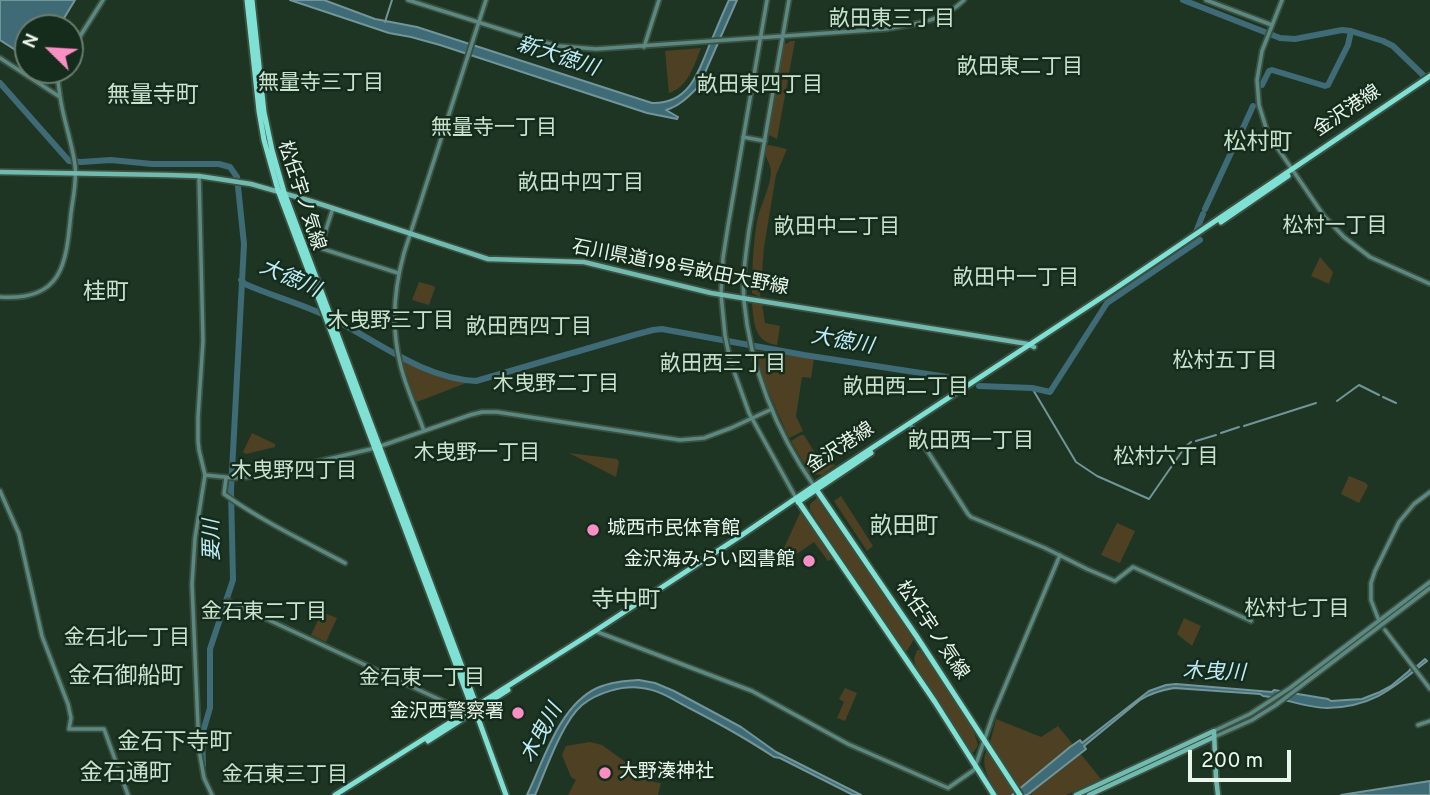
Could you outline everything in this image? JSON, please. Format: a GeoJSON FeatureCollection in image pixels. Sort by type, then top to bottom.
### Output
{"type":"FeatureCollection","features":[{"type":"Feature","properties":{"kind":"main road","name":"松任宇ノ気線"},"geometry":{"type":"LineString","coordinates":[[250,0],[264,140],[506,795]]}},
{"type":"Feature","properties":{"kind":"main road","name":"金沢港線"},"geometry":{"type":"LineString","coordinates":[[341,795],[597,632],[1032,346],[1430,78]]}},
{"type":"Feature","properties":{"kind":"main road"},"geometry":{"type":"LineString","coordinates":[[0,172],[199,176]]}},
{"type":"Feature","properties":{"kind":"main road","name":"石川県道198号畝田大野線"},"geometry":{"type":"LineString","coordinates":[[199,176],[281,191],[488,259],[584,262],[721,294],[1032,346]]}},
{"type":"Feature","properties":{"kind":"main road","name":"松任宇ノ気線"},"geometry":{"type":"LineString","coordinates":[[815,488],[1020,795]]}},
{"type":"Feature","properties":{"kind":"main road","name":"松任宇ノ気線"},"geometry":{"type":"LineString","coordinates":[[797,500],[913,669],[994,795]]}},
{"type":"Feature","properties":{"kind":"main road","name":"金沢港線"},"geometry":{"type":"LineString","coordinates":[[335,795],[467,714]]}},
{"type":"Feature","properties":{"kind":"main road"},"geometry":{"type":"LineString","coordinates":[[1076,795],[1214,734]]}},
{"type":"Feature","properties":{"kind":"main road"},"geometry":{"type":"LineString","coordinates":[[1088,795],[1214,734]]}},
{"type":"Feature","properties":{"kind":"main road"},"geometry":{"type":"LineString","coordinates":[[1214,734],[1218,795]]}},
{"type":"Feature","properties":{"kind":"street"},"geometry":{"type":"LineString","coordinates":[[84,30],[103,0]]}},
{"type":"Feature","properties":{"kind":"street"},"geometry":{"type":"LineString","coordinates":[[408,0],[426,3],[478,23],[538,41],[596,49],[886,29],[921,24],[939,18],[964,0]]}},
{"type":"Feature","properties":{"kind":"street"},"geometry":{"type":"LineString","coordinates":[[424,431],[400,363],[394,315],[398,273],[486,0]]}},
{"type":"Feature","properties":{"kind":"street"},"geometry":{"type":"LineString","coordinates":[[644,47],[659,0]]}},
{"type":"Feature","properties":{"kind":"street"},"geometry":{"type":"LineString","coordinates":[[767,0],[723,258],[721,294],[726,344],[735,375],[752,418],[797,500]]}},
{"type":"Feature","properties":{"kind":"street"},"geometry":{"type":"LineString","coordinates":[[789,0],[749,230],[744,298],[752,349],[761,381],[788,441],[815,488]]}},
{"type":"Feature","properties":{"kind":"street"},"geometry":{"type":"LineString","coordinates":[[1206,0],[1271,28]]}},
{"type":"Feature","properties":{"kind":"street"},"geometry":{"type":"LineString","coordinates":[[1282,0],[1262,51],[1257,80],[1259,106],[1268,134],[1324,216],[1344,237],[1370,257],[1430,284]]}},
{"type":"Feature","properties":{"kind":"street"},"geometry":{"type":"LineString","coordinates":[[0,58],[60,98]]}},
{"type":"Feature","properties":{"kind":"street"},"geometry":{"type":"LineString","coordinates":[[0,298],[27,297],[38,293],[58,276],[66,255],[75,165],[58,84]]}},
{"type":"Feature","properties":{"kind":"street"},"geometry":{"type":"LineString","coordinates":[[743,139],[765,141]]}},
{"type":"Feature","properties":{"kind":"street"},"geometry":{"type":"LineString","coordinates":[[199,176],[203,341],[198,441],[205,475],[195,538],[192,584],[200,750],[204,778],[212,795]]}},
{"type":"Feature","properties":{"kind":"street"},"geometry":{"type":"LineString","coordinates":[[333,208],[320,248],[398,273]]}},
{"type":"Feature","properties":{"kind":"street"},"geometry":{"type":"LineString","coordinates":[[205,475],[230,478],[257,476],[377,448],[482,412],[498,412],[680,440],[704,438],[772,409]]}},
{"type":"Feature","properties":{"kind":"street"},"geometry":{"type":"LineString","coordinates":[[911,425],[968,514],[1115,580],[1133,567],[1251,621]]}},
{"type":"Feature","properties":{"kind":"street"},"geometry":{"type":"LineString","coordinates":[[230,478],[224,494],[269,523],[345,564]]}},
{"type":"Feature","properties":{"kind":"street"},"geometry":{"type":"LineString","coordinates":[[0,491],[19,534],[42,636],[68,704],[71,718],[69,729],[104,729],[128,795]]}},
{"type":"Feature","properties":{"kind":"street"},"geometry":{"type":"LineString","coordinates":[[1379,621],[1371,600],[1371,583],[1375,571],[1399,522],[1414,504],[1430,492]]}},
{"type":"Feature","properties":{"kind":"street"},"geometry":{"type":"LineString","coordinates":[[597,632],[752,691],[848,744],[948,788],[974,770],[993,715],[1060,555]]}},
{"type":"Feature","properties":{"kind":"street"},"geometry":{"type":"LineString","coordinates":[[1214,734],[1252,720],[1276,705],[1430,582]]}},
{"type":"Feature","properties":{"kind":"street"},"geometry":{"type":"LineString","coordinates":[[1214,734],[1293,689],[1430,588]]}},
{"type":"Feature","properties":{"kind":"street"},"geometry":{"type":"LineString","coordinates":[[228,601],[467,714]]}},
{"type":"Feature","properties":{"kind":"street"},"geometry":{"type":"LineString","coordinates":[[1385,630],[1430,689]]}},
{"type":"Feature","properties":{"kind":"street"},"geometry":{"type":"LineString","coordinates":[[1418,725],[1430,721]]}},
{"type":"Feature","properties":{"kind":"shaded area"},"geometry":{"type":"Polygon","coordinates":[[[795,41],[777,139],[767,134],[782,46],[795,41]]]}},
{"type":"Feature","properties":{"kind":"shaded area"},"geometry":{"type":"Polygon","coordinates":[[[701,48],[686,81],[669,93],[665,51],[701,48]]]}},
{"type":"Feature","properties":{"kind":"shaded area"},"geometry":{"type":"Polygon","coordinates":[[[765,146],[787,149],[776,175],[764,247],[760,297],[752,293],[753,257],[757,221],[770,178],[771,168],[765,150],[765,146]]]}},
{"type":"Feature","properties":{"kind":"shaded area"},"geometry":{"type":"Polygon","coordinates":[[[1320,257],[1333,272],[1329,284],[1311,276],[1320,257]]]}},
{"type":"Feature","properties":{"kind":"shaded area"},"geometry":{"type":"Polygon","coordinates":[[[419,282],[435,288],[429,305],[412,300],[419,282]]]}},
{"type":"Feature","properties":{"kind":"shaded area"},"geometry":{"type":"Polygon","coordinates":[[[752,303],[762,304],[765,323],[780,326],[777,345],[760,336],[752,303]]]}},
{"type":"Feature","properties":{"kind":"shaded area"},"geometry":{"type":"Polygon","coordinates":[[[754,350],[814,359],[811,378],[802,377],[796,416],[803,431],[789,438],[761,375],[754,350]]]}},
{"type":"Feature","properties":{"kind":"shaded area"},"geometry":{"type":"Polygon","coordinates":[[[402,360],[411,365],[466,383],[417,402],[402,360]]]}},
{"type":"Feature","properties":{"kind":"shaded area"},"geometry":{"type":"Polygon","coordinates":[[[252,433],[275,444],[275,447],[246,454],[243,452],[252,433]]]}},
{"type":"Feature","properties":{"kind":"shaded area"},"geometry":{"type":"Polygon","coordinates":[[[804,435],[821,463],[836,465],[822,475],[810,474],[791,441],[804,435]]]}},
{"type":"Feature","properties":{"kind":"shaded area"},"geometry":{"type":"Polygon","coordinates":[[[569,453],[617,459],[619,462],[616,477],[569,453]]]}},
{"type":"Feature","properties":{"kind":"shaded area"},"geometry":{"type":"Polygon","coordinates":[[[1349,476],[1368,486],[1359,503],[1341,494],[1349,476]]]}},
{"type":"Feature","properties":{"kind":"shaded area"},"geometry":{"type":"Polygon","coordinates":[[[841,496],[873,546],[867,551],[834,501],[841,496]]]}},
{"type":"Feature","properties":{"kind":"shaded area"},"geometry":{"type":"Polygon","coordinates":[[[817,498],[914,639],[907,651],[901,648],[810,510],[810,504],[817,498]]]}},
{"type":"Feature","properties":{"kind":"shaded area"},"geometry":{"type":"Polygon","coordinates":[[[802,511],[832,559],[828,561],[814,542],[794,556],[790,567],[778,561],[802,511]]]}},
{"type":"Feature","properties":{"kind":"shaded area"},"geometry":{"type":"Polygon","coordinates":[[[1117,523],[1135,531],[1120,563],[1101,555],[1117,523]]]}},
{"type":"Feature","properties":{"kind":"shaded area"},"geometry":{"type":"Polygon","coordinates":[[[322,612],[337,618],[326,642],[311,635],[322,612]]]}},
{"type":"Feature","properties":{"kind":"shaded area"},"geometry":{"type":"Polygon","coordinates":[[[1184,618],[1201,626],[1192,646],[1177,634],[1184,618]]]}},
{"type":"Feature","properties":{"kind":"shaded area"},"geometry":{"type":"Polygon","coordinates":[[[917,650],[920,650],[945,683],[968,720],[978,745],[974,752],[971,752],[916,668],[914,659],[917,650]]]}},
{"type":"Feature","properties":{"kind":"shaded area"},"geometry":{"type":"Polygon","coordinates":[[[845,688],[857,693],[845,721],[837,718],[844,702],[839,699],[845,688]]]}},
{"type":"Feature","properties":{"kind":"shaded area"},"geometry":{"type":"Polygon","coordinates":[[[996,719],[1041,737],[1058,726],[1101,779],[1066,795],[1022,795],[990,743],[996,719]]]}},
{"type":"Feature","properties":{"kind":"shaded area"},"geometry":{"type":"Polygon","coordinates":[[[590,742],[602,745],[624,761],[640,767],[655,768],[653,782],[661,783],[658,795],[568,795],[576,780],[571,777],[562,755],[566,746],[590,742]]]}},
{"type":"Feature","properties":{"kind":"shaded area"},"geometry":{"type":"Polygon","coordinates":[[[986,752],[989,752],[1014,792],[1011,795],[998,795],[985,769],[986,752]]]}},
{"type":"Feature","properties":{"kind":"water"},"geometry":{"type":"Polygon","coordinates":[[[0,0],[75,0],[66,14],[14,14],[14,49],[0,40],[0,0]]]}},
{"type":"Feature","properties":{"kind":"water"},"geometry":{"type":"Polygon","coordinates":[[[290,0],[324,0],[375,19],[417,27],[652,103],[675,98],[690,85],[701,67],[729,0],[737,0],[699,86],[680,103],[666,110],[678,117],[677,119],[647,113],[440,45],[389,33],[290,0]]]}},
{"type":"Feature","properties":{"kind":"water"},"geometry":{"type":"Polygon","coordinates":[[[1425,659],[1427,661],[1404,680],[1382,694],[1343,707],[1312,706],[1260,694],[1174,688],[1156,692],[1140,700],[1084,746],[1086,749],[1027,795],[1012,795],[1070,747],[1080,740],[1082,743],[1149,691],[1166,685],[1274,690],[1331,701],[1362,699],[1391,686],[1425,659]]]}},
{"type":"Feature","properties":{"kind":"water"},"geometry":{"type":"Polygon","coordinates":[[[639,680],[674,691],[741,727],[776,752],[861,795],[853,795],[774,757],[667,696],[634,687],[610,691],[582,705],[561,734],[535,795],[527,795],[554,735],[572,707],[597,688],[612,683],[639,680]]]}},
{"type":"Feature","properties":{"kind":"water"},"geometry":{"type":"Polygon","coordinates":[[[1430,781],[1430,795],[1341,795],[1430,781]]]}},
{"type":"Feature","properties":{"kind":"waterway"},"geometry":{"type":"LineString","coordinates":[[385,22],[392,0]]}},
{"type":"Feature","properties":{"kind":"waterway","name":"新大徳川"},"geometry":{"type":"LineString","coordinates":[[1183,0],[1280,38],[1295,39],[1342,30],[1383,41],[1393,46],[1424,76]]}},
{"type":"Feature","properties":{"kind":"waterway","name":"大徳川"},"geometry":{"type":"LineString","coordinates":[[1262,85],[1272,70],[1328,85],[1348,45],[1351,31]]}},
{"type":"Feature","properties":{"kind":"waterway","name":"要川"},"geometry":{"type":"LineString","coordinates":[[0,83],[69,161],[219,164],[230,167],[237,177],[244,244],[231,490],[233,580],[210,649],[210,708],[202,735],[203,765]]}},
{"type":"Feature","properties":{"kind":"waterway","name":"大徳川"},"geometry":{"type":"LineString","coordinates":[[1238,139],[1253,106]]}},
{"type":"Feature","properties":{"kind":"waterway","name":"大徳川"},"geometry":{"type":"LineString","coordinates":[[1205,209],[1236,142]]}},
{"type":"Feature","properties":{"kind":"waterway","name":"大徳川"},"geometry":{"type":"LineString","coordinates":[[1196,232],[1203,214]]}},
{"type":"Feature","properties":{"kind":"waterway","name":"大徳川"},"geometry":{"type":"LineString","coordinates":[[979,386],[1032,388],[1050,392],[1107,303],[1200,240]]}},
{"type":"Feature","properties":{"kind":"waterway","name":"大徳川"},"geometry":{"type":"LineString","coordinates":[[241,280],[256,289],[324,315],[420,366],[438,373],[476,381],[662,329],[947,377],[966,383]]}},
{"type":"Feature","properties":{"kind":"waterway"},"geometry":{"type":"LineString","coordinates":[[1337,401],[1359,385],[1379,395]]}},
{"type":"Feature","properties":{"kind":"waterway"},"geometry":{"type":"LineString","coordinates":[[1032,388],[1076,462],[1097,476],[1149,499],[1191,442]]}},
{"type":"Feature","properties":{"kind":"waterway"},"geometry":{"type":"LineString","coordinates":[[1383,397],[1396,403]]}},
{"type":"Feature","properties":{"kind":"waterway"},"geometry":{"type":"LineString","coordinates":[[1244,426],[1316,403]]}},
{"type":"Feature","properties":{"kind":"waterway"},"geometry":{"type":"LineString","coordinates":[[1221,433],[1239,427]]}},
{"type":"Feature","properties":{"kind":"waterway"},"geometry":{"type":"LineString","coordinates":[[1196,441],[1216,435]]}},
{"type":"Feature","properties":{"kind":"place","name":"城西市民体育館"},"geometry":{"type":"Point","coordinates":[593,530]}},
{"type":"Feature","properties":{"kind":"place","name":"金沢海みらい図書館"},"geometry":{"type":"Point","coordinates":[809,561]}},
{"type":"Feature","properties":{"kind":"place","name":"金沢西警察署"},"geometry":{"type":"Point","coordinates":[518,713]}},
{"type":"Feature","properties":{"kind":"place","name":"大野湊神社"},"geometry":{"type":"Point","coordinates":[605,773]}},
{"type":"Feature","properties":{"kind":"district","name":"畝田東三丁目"},"geometry":{"type":"Point","coordinates":[892,21]}},
{"type":"Feature","properties":{"kind":"district","name":"畝田東二丁目"},"geometry":{"type":"Point","coordinates":[1020,69]}},
{"type":"Feature","properties":{"kind":"district","name":"無量寺三丁目"},"geometry":{"type":"Point","coordinates":[321,85]}},
{"type":"Feature","properties":{"kind":"district","name":"畝田東四丁目"},"geometry":{"type":"Point","coordinates":[760,87]}},
{"type":"Feature","properties":{"kind":"district","name":"無量寺町"},"geometry":{"type":"Point","coordinates":[153,97]}},
{"type":"Feature","properties":{"kind":"district","name":"無量寺一丁目"},"geometry":{"type":"Point","coordinates":[494,130]}},
{"type":"Feature","properties":{"kind":"district","name":"松村町"},"geometry":{"type":"Point","coordinates":[1258,144]}},
{"type":"Feature","properties":{"kind":"district","name":"畝田中四丁目"},"geometry":{"type":"Point","coordinates":[581,185]}},
{"type":"Feature","properties":{"kind":"district","name":"松村一丁目"},"geometry":{"type":"Point","coordinates":[1335,228]}},
{"type":"Feature","properties":{"kind":"district","name":"畝田中二丁目"},"geometry":{"type":"Point","coordinates":[837,229]}},
{"type":"Feature","properties":{"kind":"district","name":"畝田中一丁目"},"geometry":{"type":"Point","coordinates":[1016,280]}},
{"type":"Feature","properties":{"kind":"district","name":"桂町"},"geometry":{"type":"Point","coordinates":[106,294]}},
{"type":"Feature","properties":{"kind":"district","name":"木曳野三丁目"},"geometry":{"type":"Point","coordinates":[391,323]}},
{"type":"Feature","properties":{"kind":"district","name":"畝田西四丁目"},"geometry":{"type":"Point","coordinates":[529,329]}},
{"type":"Feature","properties":{"kind":"district","name":"松村五丁目"},"geometry":{"type":"Point","coordinates":[1225,363]}},
{"type":"Feature","properties":{"kind":"district","name":"畝田西三丁目"},"geometry":{"type":"Point","coordinates":[723,366]}},
{"type":"Feature","properties":{"kind":"district","name":"木曳野二丁目"},"geometry":{"type":"Point","coordinates":[556,386]}},
{"type":"Feature","properties":{"kind":"district","name":"畝田西二丁目"},"geometry":{"type":"Point","coordinates":[906,389]}},
{"type":"Feature","properties":{"kind":"district","name":"畝田西一丁目"},"geometry":{"type":"Point","coordinates":[971,443]}},
{"type":"Feature","properties":{"kind":"district","name":"木曳野一丁目"},"geometry":{"type":"Point","coordinates":[477,455]}},
{"type":"Feature","properties":{"kind":"district","name":"松村六丁目"},"geometry":{"type":"Point","coordinates":[1166,459]}},
{"type":"Feature","properties":{"kind":"district","name":"木曳野四丁目"},"geometry":{"type":"Point","coordinates":[294,473]}},
{"type":"Feature","properties":{"kind":"district","name":"畝田町"},"geometry":{"type":"Point","coordinates":[904,528]}},
{"type":"Feature","properties":{"kind":"district","name":"寺中町"},"geometry":{"type":"Point","coordinates":[626,602]}},
{"type":"Feature","properties":{"kind":"district","name":"松村七丁目"},"geometry":{"type":"Point","coordinates":[1297,611]}},
{"type":"Feature","properties":{"kind":"district","name":"金石東二丁目"},"geometry":{"type":"Point","coordinates":[264,614]}},
{"type":"Feature","properties":{"kind":"district","name":"金石北一丁目"},"geometry":{"type":"Point","coordinates":[127,640]}},
{"type":"Feature","properties":{"kind":"district","name":"金石御船町"},"geometry":{"type":"Point","coordinates":[126,678]}},
{"type":"Feature","properties":{"kind":"district","name":"金石東一丁目"},"geometry":{"type":"Point","coordinates":[422,680]}},
{"type":"Feature","properties":{"kind":"district","name":"金石下寺町"},"geometry":{"type":"Point","coordinates":[175,744]}},
{"type":"Feature","properties":{"kind":"district","name":"金石通町"},"geometry":{"type":"Point","coordinates":[126,775]}},
{"type":"Feature","properties":{"kind":"district","name":"金石東三丁目"},"geometry":{"type":"Point","coordinates":[285,777]}},
{"type":"Feature","properties":{"kind":"water label","name":"木曳川"},"geometry":{"type":"Point","coordinates":[1214,674]}},
{"type":"Feature","properties":{"kind":"water label","name":"木曳川"},"geometry":{"type":"Point","coordinates":[543,734]}}]}
